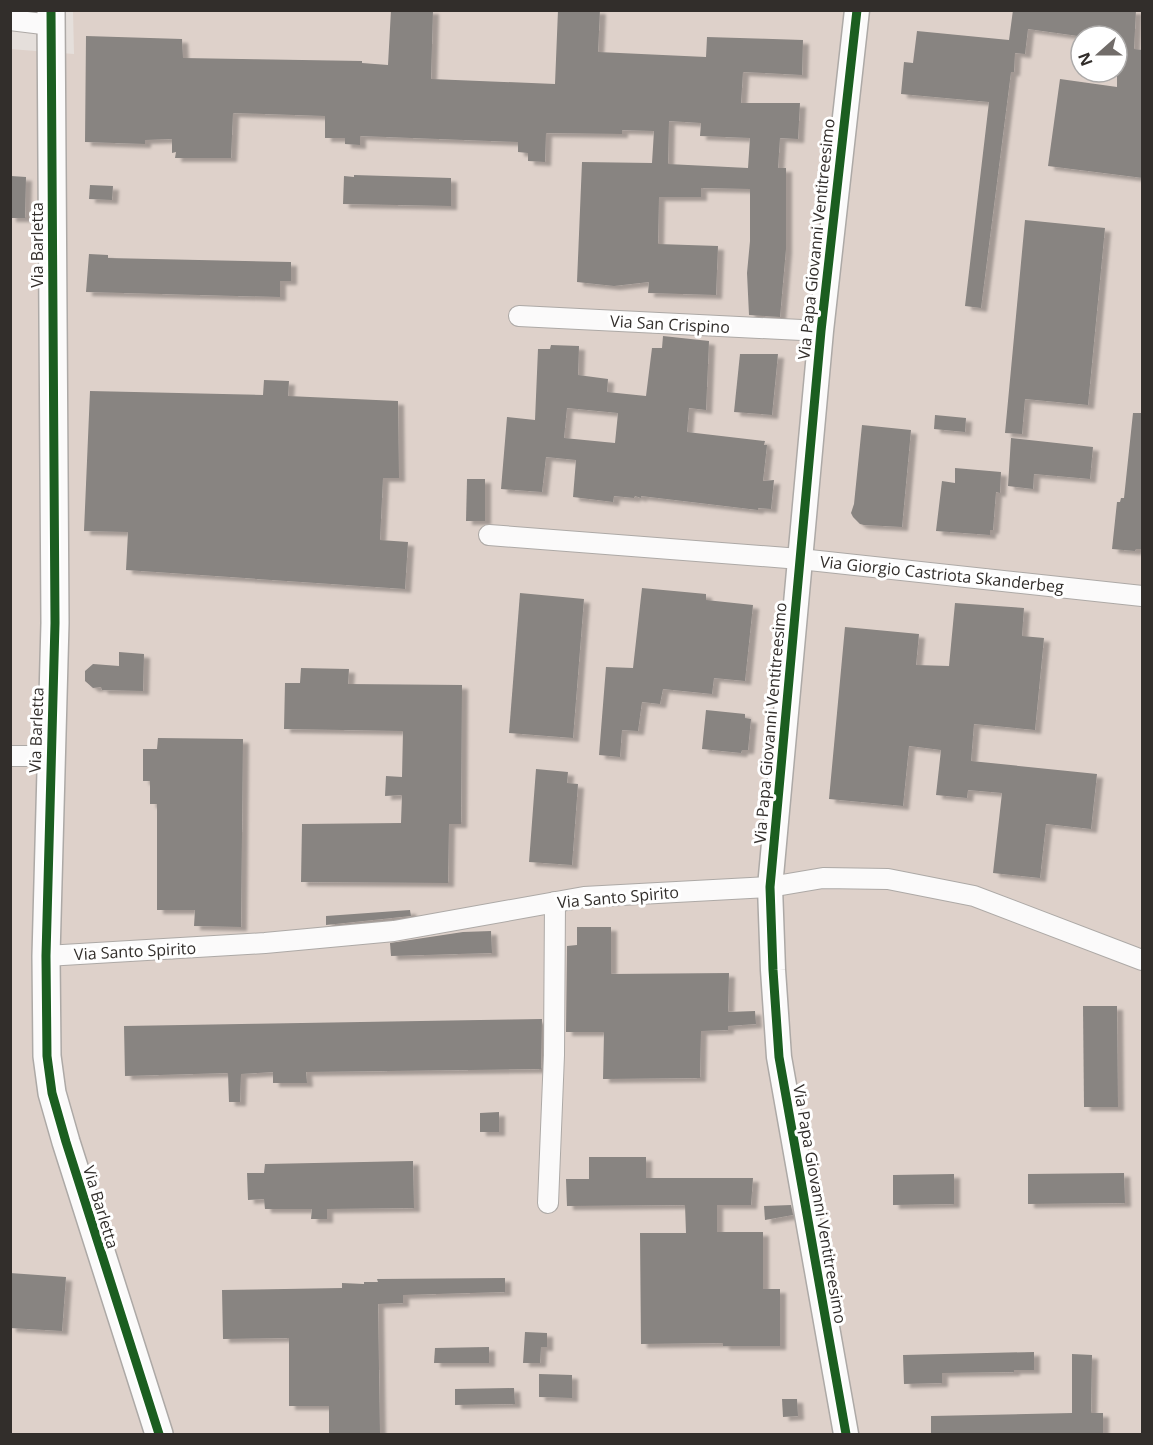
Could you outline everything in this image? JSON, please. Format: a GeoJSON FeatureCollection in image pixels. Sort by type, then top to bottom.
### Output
{"type":"FeatureCollection","features":[{"type":"Feature","properties":{"kind":"main road","name":"Via Barletta"},"geometry":{"type":"LineString","coordinates":[[51,18],[55,623],[46,956],[47,1056],[52,1093],[81,1192],[159,1434]]}},
{"type":"Feature","properties":{"kind":"street","name":"Via Papa Giovanni Ventitreesimo"},"geometry":{"type":"LineString","coordinates":[[846,1434],[779,1057],[770,887],[821,332],[857,10]]}},
{"type":"Feature","properties":{"kind":"street"},"geometry":{"type":"LineString","coordinates":[[10,20],[51,18]]}},
{"type":"Feature","properties":{"kind":"street","name":"Via San Crispino"},"geometry":{"type":"LineString","coordinates":[[519,316],[821,332]]}},
{"type":"Feature","properties":{"kind":"street","name":"Via Giorgio Castriota Skanderbeg"},"geometry":{"type":"LineString","coordinates":[[489,536],[800,559],[1143,596]]}},
{"type":"Feature","properties":{"kind":"street"},"geometry":{"type":"LineString","coordinates":[[10,756],[51,756]]}},
{"type":"Feature","properties":{"kind":"street","name":"Via Santo Spirito"},"geometry":{"type":"LineString","coordinates":[[46,956],[264,943],[394,931],[584,897],[770,887],[823,878],[888,879],[974,896],[1143,960]]}},
{"type":"Feature","properties":{"kind":"street"},"geometry":{"type":"LineString","coordinates":[[548,1203],[554,1056],[555,902]]}},
{"type":"Feature","properties":{"kind":"shaded area"},"geometry":{"type":"Polygon","coordinates":[[[73,10],[1142,11],[1142,1434],[11,1434],[10,49],[74,54],[73,10]]]}},
{"type":"Feature","properties":{"kind":"building"},"geometry":{"type":"Polygon","coordinates":[[[391,10],[433,10],[431,79],[555,84],[558,10],[600,10],[598,52],[706,57],[707,37],[803,40],[802,75],[743,72],[741,103],[800,103],[798,139],[780,138],[778,168],[786,168],[786,249],[780,317],[749,315],[747,273],[750,241],[750,189],[701,188],[701,197],[659,197],[658,244],[718,246],[716,295],[648,293],[649,282],[614,286],[577,282],[582,162],[652,163],[654,131],[622,130],[622,134],[546,133],[545,162],[528,161],[528,153],[518,152],[518,142],[360,136],[360,145],[345,144],[345,138],[325,138],[325,116],[233,113],[231,158],[175,158],[176,152],[172,153],[172,139],[145,140],[145,144],[85,142],[86,36],[182,39],[183,58],[362,61],[362,63],[388,65],[391,10]],[[669,121],[668,164],[748,168],[750,138],[700,136],[701,123],[669,121]]]}},
{"type":"Feature","properties":{"kind":"building"},"geometry":{"type":"Polygon","coordinates":[[[1013,10],[1136,10],[1134,49],[1143,50],[1143,178],[1048,166],[1060,79],[1069,80],[1069,84],[1117,87],[1117,84],[1129,84],[1129,24],[1069,24],[1069,35],[1028,29],[1025,54],[1015,53],[1014,72],[1011,72],[981,308],[965,306],[989,102],[901,94],[904,62],[913,63],[917,31],[1009,40],[1013,10]]]}},
{"type":"Feature","properties":{"kind":"building"},"geometry":{"type":"Polygon","coordinates":[[[354,175],[451,178],[451,206],[343,204],[344,176],[354,177],[354,175]]]}},
{"type":"Feature","properties":{"kind":"building"},"geometry":{"type":"Polygon","coordinates":[[[11,176],[26,177],[25,218],[10,218],[11,176]]]}},
{"type":"Feature","properties":{"kind":"building"},"geometry":{"type":"Polygon","coordinates":[[[90,185],[113,186],[112,200],[89,199],[90,185]]]}},
{"type":"Feature","properties":{"kind":"building"},"geometry":{"type":"Polygon","coordinates":[[[1025,220],[1105,228],[1088,405],[1025,399],[1022,434],[1005,433],[1025,220]]]}},
{"type":"Feature","properties":{"kind":"building"},"geometry":{"type":"Polygon","coordinates":[[[89,254],[108,255],[108,258],[291,262],[291,281],[280,281],[280,297],[86,292],[89,254]]]}},
{"type":"Feature","properties":{"kind":"building"},"geometry":{"type":"Polygon","coordinates":[[[663,336],[709,341],[706,410],[689,408],[687,432],[765,441],[764,445],[767,445],[763,481],[774,480],[771,509],[758,508],[758,510],[641,496],[641,498],[635,496],[634,498],[614,496],[613,502],[573,497],[576,460],[546,457],[542,492],[501,489],[507,417],[535,420],[538,349],[550,349],[551,345],[579,346],[578,375],[608,379],[607,392],[646,396],[652,348],[662,348],[663,336]],[[567,408],[564,438],[615,443],[618,413],[567,408]]]}},
{"type":"Feature","properties":{"kind":"building"},"geometry":{"type":"Polygon","coordinates":[[[740,354],[778,354],[772,415],[734,412],[740,354]]]}},
{"type":"Feature","properties":{"kind":"building"},"geometry":{"type":"Polygon","coordinates":[[[264,380],[289,381],[288,396],[398,401],[399,478],[383,478],[380,540],[408,542],[405,589],[126,570],[128,532],[84,531],[90,391],[263,395],[264,380]]]}},
{"type":"Feature","properties":{"kind":"building"},"geometry":{"type":"Polygon","coordinates":[[[1133,413],[1143,413],[1143,549],[1135,551],[1112,549],[1117,502],[1124,498],[1133,413]]]}},
{"type":"Feature","properties":{"kind":"building"},"geometry":{"type":"Polygon","coordinates":[[[935,415],[966,418],[965,432],[934,429],[935,415]]]}},
{"type":"Feature","properties":{"kind":"building"},"geometry":{"type":"Polygon","coordinates":[[[862,425],[911,430],[902,527],[860,524],[851,513],[854,504],[862,425]]]}},
{"type":"Feature","properties":{"kind":"building"},"geometry":{"type":"Polygon","coordinates":[[[1011,438],[1093,447],[1090,479],[1034,474],[1033,489],[1008,486],[1011,438]]]}},
{"type":"Feature","properties":{"kind":"building"},"geometry":{"type":"Polygon","coordinates":[[[955,468],[1001,472],[1000,493],[996,492],[993,530],[990,530],[990,535],[936,531],[942,481],[955,483],[955,468]]]}},
{"type":"Feature","properties":{"kind":"building"},"geometry":{"type":"Polygon","coordinates":[[[467,479],[485,479],[485,521],[466,521],[467,479]]]}},
{"type":"Feature","properties":{"kind":"building"},"geometry":{"type":"Polygon","coordinates":[[[642,588],[706,594],[706,600],[753,605],[745,681],[714,678],[712,694],[663,689],[660,704],[642,702],[638,731],[622,730],[620,757],[599,755],[606,667],[633,668],[642,588]]]}},
{"type":"Feature","properties":{"kind":"building"},"geometry":{"type":"Polygon","coordinates":[[[520,593],[584,599],[573,738],[509,733],[520,593]]]}},
{"type":"Feature","properties":{"kind":"building"},"geometry":{"type":"Polygon","coordinates":[[[955,603],[1024,608],[1022,636],[1044,638],[1035,730],[974,724],[971,761],[1097,774],[1091,829],[1046,824],[1040,878],[993,873],[1002,793],[968,790],[967,798],[936,795],[941,750],[909,746],[903,806],[829,799],[845,627],[919,634],[916,665],[949,666],[955,603]]]}},
{"type":"Feature","properties":{"kind":"building"},"geometry":{"type":"Polygon","coordinates":[[[119,652],[144,654],[143,691],[102,690],[101,687],[93,688],[85,681],[85,671],[93,664],[119,666],[119,652]]]}},
{"type":"Feature","properties":{"kind":"building"},"geometry":{"type":"Polygon","coordinates":[[[301,668],[349,669],[348,684],[462,685],[461,824],[449,824],[448,883],[301,882],[302,824],[401,823],[402,795],[385,796],[386,776],[402,777],[403,731],[284,729],[285,683],[300,683],[301,668]]]}},
{"type":"Feature","properties":{"kind":"building"},"geometry":{"type":"Polygon","coordinates":[[[706,710],[745,714],[745,718],[751,719],[748,750],[742,750],[741,753],[702,749],[706,710]]]}},
{"type":"Feature","properties":{"kind":"building"},"geometry":{"type":"Polygon","coordinates":[[[158,738],[243,739],[241,927],[194,926],[195,910],[157,910],[157,804],[150,804],[150,781],[143,781],[143,749],[157,749],[158,738]]]}},
{"type":"Feature","properties":{"kind":"building"},"geometry":{"type":"Polygon","coordinates":[[[536,769],[568,772],[567,783],[578,784],[572,865],[529,862],[536,769]]]}},
{"type":"Feature","properties":{"kind":"building"},"geometry":{"type":"Polygon","coordinates":[[[410,910],[411,916],[326,925],[326,916],[410,910]]]}},
{"type":"Feature","properties":{"kind":"building"},"geometry":{"type":"Polygon","coordinates":[[[577,927],[611,927],[611,974],[729,973],[728,1012],[755,1011],[756,1024],[728,1026],[728,1030],[701,1031],[700,1078],[603,1079],[604,1032],[566,1032],[567,946],[577,945],[577,927]]]}},
{"type":"Feature","properties":{"kind":"building"},"geometry":{"type":"Polygon","coordinates":[[[491,931],[492,953],[391,956],[390,943],[463,932],[491,931]]]}},
{"type":"Feature","properties":{"kind":"building"},"geometry":{"type":"Polygon","coordinates":[[[1083,1006],[1117,1006],[1118,1107],[1084,1107],[1083,1006]]]}},
{"type":"Feature","properties":{"kind":"building"},"geometry":{"type":"Polygon","coordinates":[[[542,1019],[541,1069],[306,1072],[307,1083],[273,1083],[273,1072],[241,1074],[240,1102],[229,1102],[228,1073],[125,1076],[124,1026],[542,1019]]]}},
{"type":"Feature","properties":{"kind":"building"},"geometry":{"type":"Polygon","coordinates":[[[499,1112],[499,1132],[480,1132],[480,1113],[499,1112]]]}},
{"type":"Feature","properties":{"kind":"building"},"geometry":{"type":"Polygon","coordinates":[[[589,1157],[646,1157],[646,1178],[753,1178],[751,1205],[717,1205],[717,1232],[763,1232],[763,1289],[780,1289],[780,1346],[723,1346],[723,1343],[641,1344],[640,1233],[686,1233],[685,1205],[567,1206],[566,1179],[589,1179],[589,1157]]]}},
{"type":"Feature","properties":{"kind":"building"},"geometry":{"type":"Polygon","coordinates":[[[413,1161],[414,1208],[327,1209],[327,1219],[311,1219],[312,1209],[265,1209],[264,1199],[248,1200],[247,1173],[264,1173],[265,1164],[413,1161]]]}},
{"type":"Feature","properties":{"kind":"building"},"geometry":{"type":"Polygon","coordinates":[[[1124,1173],[1125,1203],[1028,1204],[1028,1174],[1124,1173]]]}},
{"type":"Feature","properties":{"kind":"building"},"geometry":{"type":"Polygon","coordinates":[[[954,1174],[954,1204],[893,1205],[893,1175],[954,1174]]]}},
{"type":"Feature","properties":{"kind":"building"},"geometry":{"type":"Polygon","coordinates":[[[791,1205],[793,1215],[765,1220],[764,1206],[791,1205]]]}},
{"type":"Feature","properties":{"kind":"building"},"geometry":{"type":"Polygon","coordinates":[[[10,1273],[66,1277],[62,1331],[10,1328],[10,1273]]]}},
{"type":"Feature","properties":{"kind":"building"},"geometry":{"type":"Polygon","coordinates":[[[505,1278],[505,1292],[403,1295],[403,1303],[378,1304],[380,1434],[329,1434],[329,1406],[289,1406],[289,1338],[223,1339],[222,1290],[342,1288],[342,1283],[364,1284],[364,1282],[378,1282],[377,1279],[505,1278]]]}},
{"type":"Feature","properties":{"kind":"building"},"geometry":{"type":"Polygon","coordinates":[[[525,1332],[547,1333],[547,1347],[541,1347],[540,1363],[523,1363],[525,1332]]]}},
{"type":"Feature","properties":{"kind":"building"},"geometry":{"type":"Polygon","coordinates":[[[489,1347],[489,1363],[434,1363],[435,1348],[489,1347]]]}},
{"type":"Feature","properties":{"kind":"building"},"geometry":{"type":"Polygon","coordinates":[[[1034,1352],[1034,1370],[942,1373],[942,1383],[904,1384],[903,1355],[1034,1352]]]}},
{"type":"Feature","properties":{"kind":"building"},"geometry":{"type":"Polygon","coordinates":[[[1072,1354],[1092,1355],[1091,1413],[1103,1413],[1103,1434],[931,1434],[931,1416],[1072,1413],[1072,1354]]]}},
{"type":"Feature","properties":{"kind":"building"},"geometry":{"type":"Polygon","coordinates":[[[539,1374],[572,1375],[572,1398],[539,1397],[539,1374]]]}},
{"type":"Feature","properties":{"kind":"building"},"geometry":{"type":"Polygon","coordinates":[[[514,1388],[515,1404],[455,1405],[455,1389],[514,1388]]]}},
{"type":"Feature","properties":{"kind":"building"},"geometry":{"type":"Polygon","coordinates":[[[782,1399],[797,1399],[798,1416],[783,1417],[782,1399]]]}},
{"type":"Feature","properties":{"kind":"cycle path"},"geometry":{"type":"LineString","coordinates":[[51,10],[55,623],[46,956],[47,1056],[52,1093],[66,1142],[159,1434]]}},
{"type":"Feature","properties":{"kind":"cycle path"},"geometry":{"type":"LineString","coordinates":[[846,1434],[779,1057],[770,887],[821,331],[857,10]]}}]}
